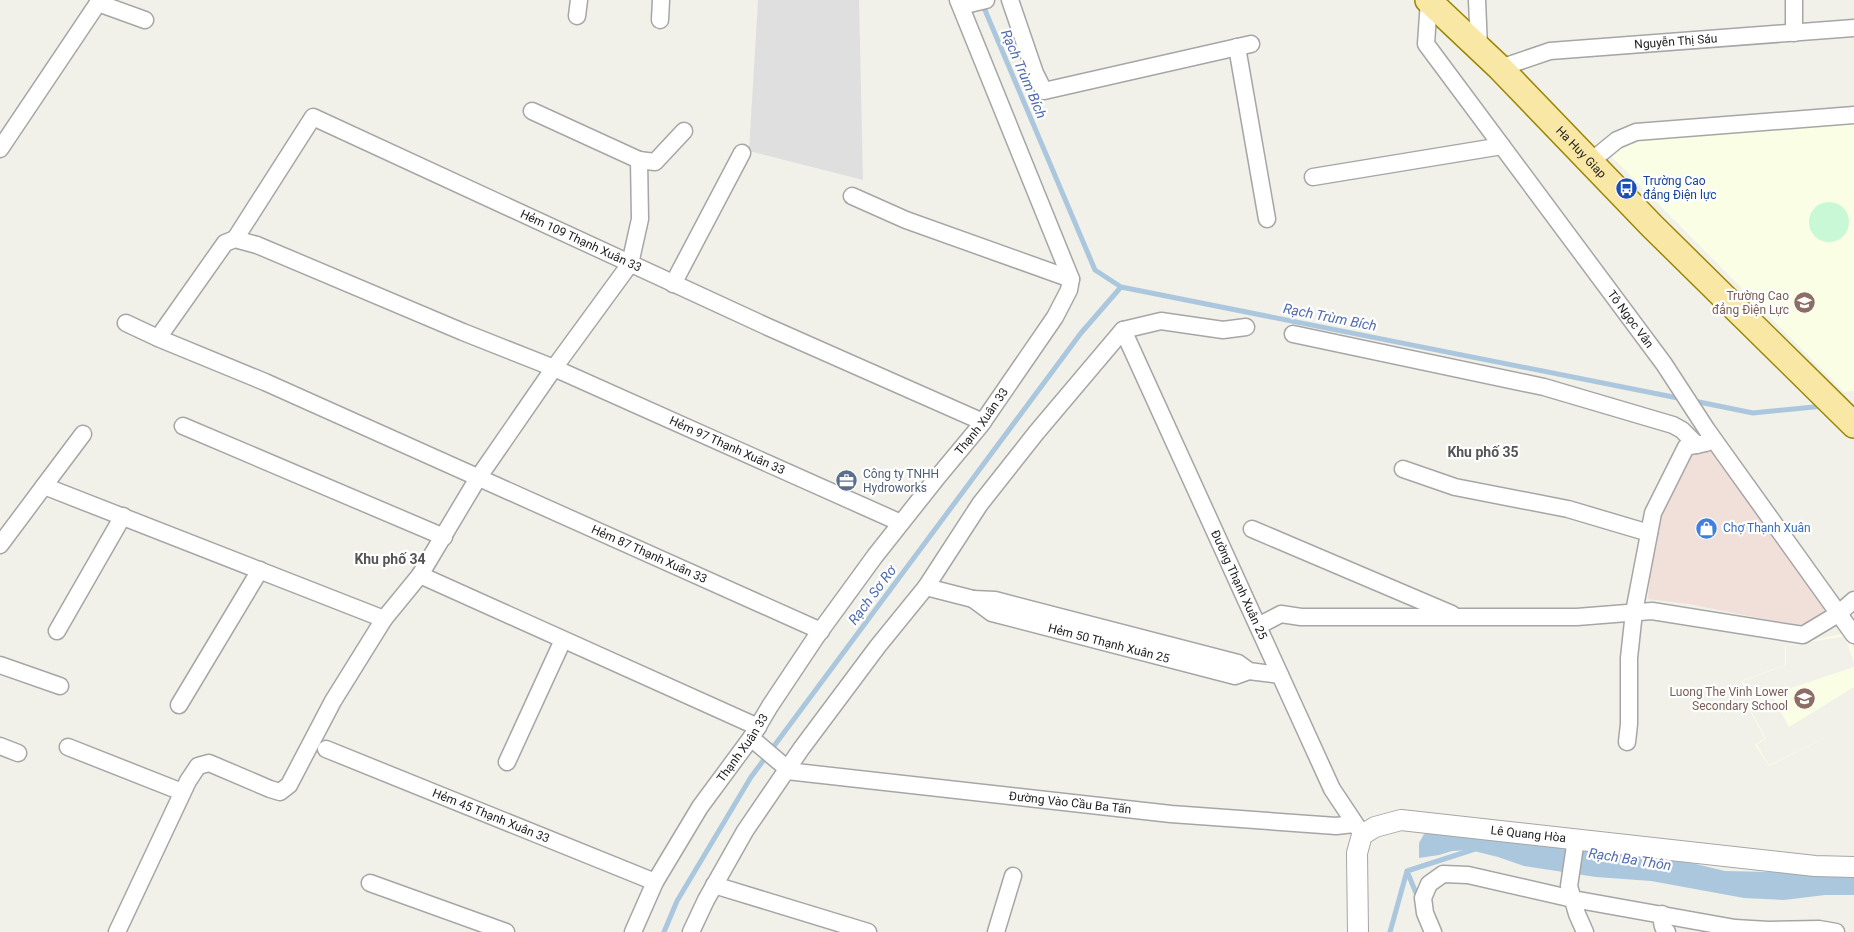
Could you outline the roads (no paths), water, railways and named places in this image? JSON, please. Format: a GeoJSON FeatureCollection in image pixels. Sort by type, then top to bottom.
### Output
{"type":"FeatureCollection","features":[{"type":"Feature","properties":{"kind":"main road","name":"Ha Huy Giap"},"geometry":{"type":"LineString","coordinates":[[1428,1],[1480,48],[1652,226],[1854,425]]}},
{"type":"Feature","properties":{"kind":"street"},"geometry":{"type":"LineString","coordinates":[[660,20],[661,0]]}},
{"type":"Feature","properties":{"kind":"street"},"geometry":{"type":"LineString","coordinates":[[986,0],[959,3],[1071,279]]}},
{"type":"Feature","properties":{"kind":"street"},"geometry":{"type":"LineString","coordinates":[[1010,0],[1035,73],[1044,91],[1244,46],[1267,219]]}},
{"type":"Feature","properties":{"kind":"street"},"geometry":{"type":"LineString","coordinates":[[1477,0],[1480,48]]}},
{"type":"Feature","properties":{"kind":"street"},"geometry":{"type":"LineString","coordinates":[[1794,0],[1794,33]]}},
{"type":"Feature","properties":{"kind":"street","name":"Tô Ngọc Vân"},"geometry":{"type":"LineString","coordinates":[[1428,1],[1426,44],[1664,364],[1712,436],[1854,635]]}},
{"type":"Feature","properties":{"kind":"street"},"geometry":{"type":"LineString","coordinates":[[0,149],[99,2],[145,20]]}},
{"type":"Feature","properties":{"kind":"street","name":"Nguyễn Thị Sáu"},"geometry":{"type":"LineString","coordinates":[[1500,68],[1550,51],[1854,28]]}},
{"type":"Feature","properties":{"kind":"street"},"geometry":{"type":"LineString","coordinates":[[532,111],[639,160],[655,162],[684,131]]}},
{"type":"Feature","properties":{"kind":"street"},"geometry":{"type":"LineString","coordinates":[[1590,162],[1617,140],[1636,132],[1854,115]]}},
{"type":"Feature","properties":{"kind":"street","name":"Hẻm 109 Thạnh Xuân 33"},"geometry":{"type":"LineString","coordinates":[[235,239],[313,117],[673,284],[983,422]]}},
{"type":"Feature","properties":{"kind":"street"},"geometry":{"type":"LineString","coordinates":[[1313,177],[1502,146]]}},
{"type":"Feature","properties":{"kind":"street"},"geometry":{"type":"LineString","coordinates":[[673,284],[742,153]]}},
{"type":"Feature","properties":{"kind":"street"},"geometry":{"type":"LineString","coordinates":[[117,932],[182,792],[198,766],[210,763],[280,792],[289,785],[332,701],[384,619],[420,576],[478,478],[554,368],[630,264],[640,219],[639,160]]}},
{"type":"Feature","properties":{"kind":"street"},"geometry":{"type":"LineString","coordinates":[[852,196],[906,220],[1071,279]]}},
{"type":"Feature","properties":{"kind":"street"},"geometry":{"type":"LineString","coordinates":[[158,338],[225,243],[235,239]]}},
{"type":"Feature","properties":{"kind":"street","name":"Hẻm 97 Thạnh Xuân 33"},"geometry":{"type":"LineString","coordinates":[[235,239],[256,245],[554,368],[901,523]]}},
{"type":"Feature","properties":{"kind":"street","name":"Thạnh Xuân 33"},"geometry":{"type":"LineString","coordinates":[[633,932],[654,882],[700,807],[755,732],[770,706],[821,631],[901,523],[983,422],[1055,317],[1069,290],[1071,279]]}},
{"type":"Feature","properties":{"kind":"street"},"geometry":{"type":"LineString","coordinates":[[690,932],[745,831],[801,750],[878,646],[926,587],[980,504],[1036,433],[1123,330],[1161,321],[1223,330],[1246,327]]}},
{"type":"Feature","properties":{"kind":"street","name":"Hẻm 87 Thạnh Xuân 33"},"geometry":{"type":"LineString","coordinates":[[126,323],[265,382],[821,631]]}},
{"type":"Feature","properties":{"kind":"street","name":"Đường Thạnh Xuân 25"},"geometry":{"type":"LineString","coordinates":[[1123,330],[1332,789],[1358,829]]}},
{"type":"Feature","properties":{"kind":"street"},"geometry":{"type":"LineString","coordinates":[[1293,334],[1544,387],[1673,425],[1682,430],[1697,445]]}},
{"type":"Feature","properties":{"kind":"street"},"geometry":{"type":"LineString","coordinates":[[182,426],[444,537]]}},
{"type":"Feature","properties":{"kind":"street"},"geometry":{"type":"LineString","coordinates":[[0,545],[83,434]]}},
{"type":"Feature","properties":{"kind":"street"},"geometry":{"type":"LineString","coordinates":[[1627,742],[1628,658],[1634,612],[1653,513],[1686,447],[1697,445],[1712,436]]}},
{"type":"Feature","properties":{"kind":"street"},"geometry":{"type":"LineString","coordinates":[[1402,469],[1455,487],[1568,509],[1649,533]]}},
{"type":"Feature","properties":{"kind":"street"},"geometry":{"type":"LineString","coordinates":[[44,486],[384,619]]}},
{"type":"Feature","properties":{"kind":"street"},"geometry":{"type":"LineString","coordinates":[[57,631],[123,516]]}},
{"type":"Feature","properties":{"kind":"street"},"geometry":{"type":"LineString","coordinates":[[1252,529],[1458,617]]}},
{"type":"Feature","properties":{"kind":"street"},"geometry":{"type":"LineString","coordinates":[[179,705],[260,570]]}},
{"type":"Feature","properties":{"kind":"street"},"geometry":{"type":"LineString","coordinates":[[420,576],[563,640],[755,732],[787,771]]}},
{"type":"Feature","properties":{"kind":"street","name":"Hẻm 50 Thạnh Xuân 25"},"geometry":{"type":"LineString","coordinates":[[926,587],[972,599],[995,600],[1238,663],[1250,671],[1280,675]]}},
{"type":"Feature","properties":{"kind":"street"},"geometry":{"type":"LineString","coordinates":[[1258,626],[1281,614],[1301,617],[1577,617],[1652,611],[1803,634],[1838,614],[1854,600]]}},
{"type":"Feature","properties":{"kind":"street"},"geometry":{"type":"LineString","coordinates":[[506,762],[563,640]]}},
{"type":"Feature","properties":{"kind":"street"},"geometry":{"type":"LineString","coordinates":[[0,665],[60,686]]}},
{"type":"Feature","properties":{"kind":"street"},"geometry":{"type":"LineString","coordinates":[[0,746],[18,753]]}},
{"type":"Feature","properties":{"kind":"street"},"geometry":{"type":"LineString","coordinates":[[68,747],[182,792]]}},
{"type":"Feature","properties":{"kind":"street","name":"Hẻm 45 Thạnh Xuân 33"},"geometry":{"type":"LineString","coordinates":[[326,749],[654,882]]}},
{"type":"Feature","properties":{"kind":"street","name":"Đường Vào Cầu Ba Tấn"},"geometry":{"type":"LineString","coordinates":[[787,771],[1170,814],[1358,829]]}},
{"type":"Feature","properties":{"kind":"street","name":"Lê Quang Hòa"},"geometry":{"type":"LineString","coordinates":[[1358,829],[1375,827],[1401,820],[1574,844],[1815,866],[1854,867]]}},
{"type":"Feature","properties":{"kind":"street"},"geometry":{"type":"LineString","coordinates":[[1358,829],[1358,932]]}},
{"type":"Feature","properties":{"kind":"street"},"geometry":{"type":"LineString","coordinates":[[1574,844],[1571,892],[1585,932]]}},
{"type":"Feature","properties":{"kind":"street"},"geometry":{"type":"LineString","coordinates":[[1433,932],[1425,913],[1423,898],[1429,884],[1443,874],[1468,875],[1571,892],[1662,914],[1735,928],[1768,930],[1819,929],[1836,932]]}},
{"type":"Feature","properties":{"kind":"street"},"geometry":{"type":"LineString","coordinates":[[996,932],[1013,876]]}},
{"type":"Feature","properties":{"kind":"street"},"geometry":{"type":"LineString","coordinates":[[370,882],[506,932]]}},
{"type":"Feature","properties":{"kind":"street"},"geometry":{"type":"LineString","coordinates":[[714,885],[868,932]]}},
{"type":"Feature","properties":{"kind":"street"},"geometry":{"type":"LineString","coordinates":[[1662,914],[1662,922],[1667,932]]}},
{"type":"Feature","properties":{"kind":"water"},"geometry":{"type":"Polygon","coordinates":[[[1440,830],[1654,854],[1725,871],[1854,874],[1854,895],[1825,895],[1784,900],[1744,898],[1651,881],[1596,877],[1524,866],[1470,850],[1452,851],[1419,858],[1419,843],[1424,834],[1440,830]]]}},
{"type":"Feature","properties":{"kind":"waterway","name":"Rạch Trùm Bích"},"geometry":{"type":"LineString","coordinates":[[982,3],[1095,270],[1121,287],[1683,399]]}},
{"type":"Feature","properties":{"kind":"waterway","name":"Rạch Sơ Rơ"},"geometry":{"type":"LineString","coordinates":[[664,932],[677,901],[751,777],[1081,333],[1121,287]]}},
{"type":"Feature","properties":{"kind":"waterway","name":"Rạch Trùm Bích"},"geometry":{"type":"LineString","coordinates":[[1694,401],[1753,413],[1824,406]]}},
{"type":"Feature","properties":{"kind":"waterway","name":"Rạch Ba Thôn"},"geometry":{"type":"LineString","coordinates":[[1407,871],[1475,849]]}},
{"type":"Feature","properties":{"kind":"waterway"},"geometry":{"type":"LineString","coordinates":[[1407,871],[1418,898]]}},
{"type":"Feature","properties":{"kind":"waterway"},"geometry":{"type":"LineString","coordinates":[[1390,932],[1407,871]]}},
{"type":"Feature","properties":{"kind":"place","name":"Trường Cao đẳng Điện lực"},"geometry":{"type":"Point","coordinates":[1627,188]}},
{"type":"Feature","properties":{"kind":"place","name":"Trường Cao đẳng Điện Lực"},"geometry":{"type":"Point","coordinates":[1805,303]}},
{"type":"Feature","properties":{"kind":"place","name":"Công ty TNHH Hydroworks"},"geometry":{"type":"Point","coordinates":[847,481]}},
{"type":"Feature","properties":{"kind":"place","name":"Chợ Thạnh Xuân"},"geometry":{"type":"Point","coordinates":[1707,528]}},
{"type":"Feature","properties":{"kind":"place","name":"Luong The Vinh Lower Secondary School"},"geometry":{"type":"Point","coordinates":[1804,699]}},
{"type":"Feature","properties":{"kind":"district","name":"Khu phố 35"},"geometry":{"type":"Point","coordinates":[1483,452]}},
{"type":"Feature","properties":{"kind":"district","name":"Khu phố 34"},"geometry":{"type":"Point","coordinates":[390,559]}}]}
